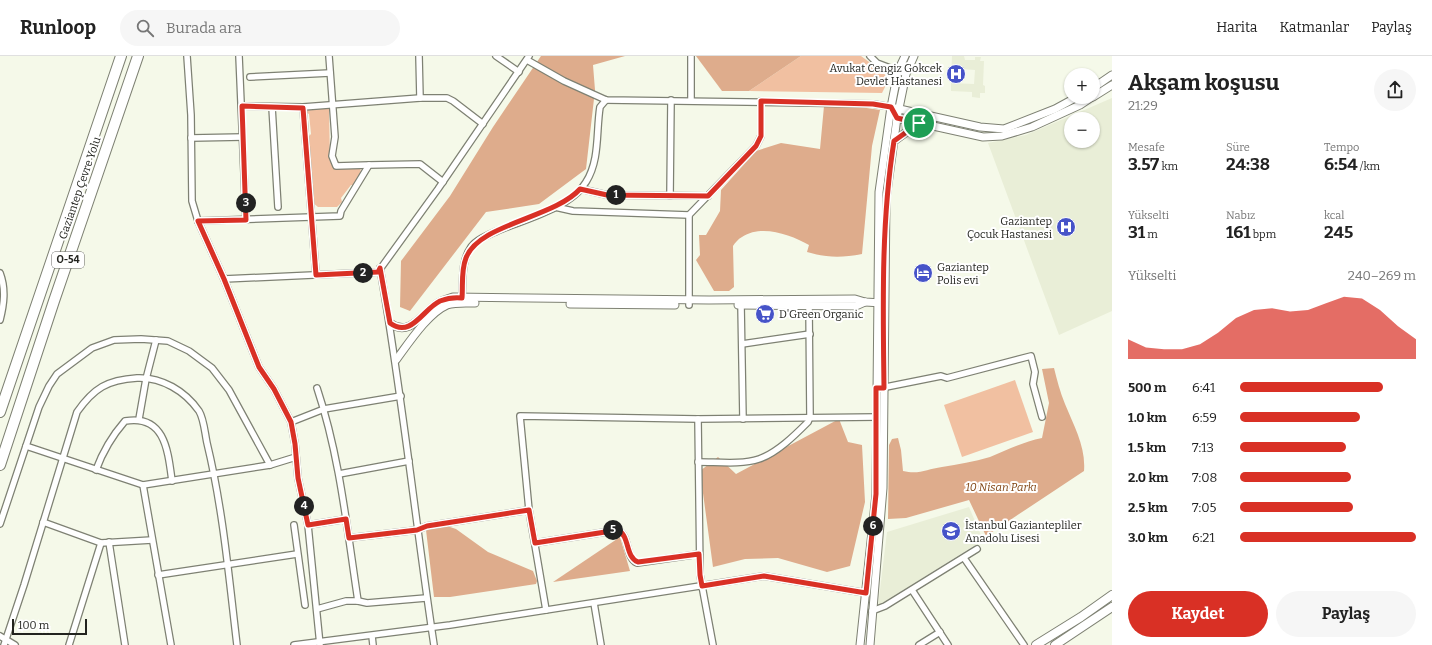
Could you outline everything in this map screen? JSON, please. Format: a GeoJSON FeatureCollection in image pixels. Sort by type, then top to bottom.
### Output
{"type":"FeatureCollection","features":[{"type":"Feature","properties":{"kind":"highway","name":"Gaziantep Çevre Yolu"},"geometry":{"type":"LineString","coordinates":[[0,412],[121,56]]}},
{"type":"Feature","properties":{"kind":"highway","name":"Gaziantep Çevre Yolu"},"geometry":{"type":"LineString","coordinates":[[0,465],[54,301],[138,56]]}},
{"type":"Feature","properties":{"kind":"main road"},"geometry":{"type":"LineString","coordinates":[[1036,645],[1081,618],[1112,595]]}},
{"type":"Feature","properties":{"kind":"main road"},"geometry":{"type":"LineString","coordinates":[[1055,645],[1112,607]]}},
{"type":"Feature","properties":{"kind":"street"},"geometry":{"type":"LineString","coordinates":[[188,56],[192,201],[198,221],[224,279],[259,367],[274,389],[291,422],[295,444],[298,478],[308,525],[320,643]]}},
{"type":"Feature","properties":{"kind":"street"},"geometry":{"type":"LineString","coordinates":[[239,56],[246,220]]}},
{"type":"Feature","properties":{"kind":"street"},"geometry":{"type":"LineString","coordinates":[[329,56],[335,137],[332,156],[336,166],[420,164],[443,182]]}},
{"type":"Feature","properties":{"kind":"street"},"geometry":{"type":"LineString","coordinates":[[419,56],[420,98]]}},
{"type":"Feature","properties":{"kind":"street"},"geometry":{"type":"LineString","coordinates":[[496,56],[519,72]]}},
{"type":"Feature","properties":{"kind":"street"},"geometry":{"type":"LineString","coordinates":[[691,56],[691,100]]}},
{"type":"Feature","properties":{"kind":"street"},"geometry":{"type":"LineString","coordinates":[[870,56],[877,63],[906,74]]}},
{"type":"Feature","properties":{"kind":"street"},"geometry":{"type":"LineString","coordinates":[[870,645],[883,488],[880,388],[879,192],[891,107],[898,71],[905,56]]}},
{"type":"Feature","properties":{"kind":"street"},"geometry":{"type":"LineString","coordinates":[[880,303],[886,199],[897,118],[906,74],[914,56]]}},
{"type":"Feature","properties":{"kind":"street"},"geometry":{"type":"LineString","coordinates":[[224,279],[378,272],[443,182],[528,58],[564,81],[606,100],[761,101],[873,104],[899,108],[980,127],[1004,129],[1064,104]]}},
{"type":"Feature","properties":{"kind":"street"},"geometry":{"type":"LineString","coordinates":[[250,77],[330,73]]}},
{"type":"Feature","properties":{"kind":"street"},"geometry":{"type":"LineString","coordinates":[[1100,83],[1112,75]]}},
{"type":"Feature","properties":{"kind":"street"},"geometry":{"type":"LineString","coordinates":[[1100,93],[1112,85]]}},
{"type":"Feature","properties":{"kind":"street"},"geometry":{"type":"LineString","coordinates":[[242,106],[303,108],[420,98],[447,98],[483,124]]}},
{"type":"Feature","properties":{"kind":"street"},"geometry":{"type":"LineString","coordinates":[[462,298],[465,259],[471,246],[484,237],[555,207],[574,196],[586,182],[593,166],[600,107],[606,100]]}},
{"type":"Feature","properties":{"kind":"street"},"geometry":{"type":"LineString","coordinates":[[670,196],[671,100]]}},
{"type":"Feature","properties":{"kind":"street"},"geometry":{"type":"LineString","coordinates":[[689,303],[689,215],[756,146],[761,136],[761,101]]}},
{"type":"Feature","properties":{"kind":"street"},"geometry":{"type":"LineString","coordinates":[[891,107],[897,118],[983,137],[1002,136],[1032,128],[1082,104]]}},
{"type":"Feature","properties":{"kind":"street"},"geometry":{"type":"LineString","coordinates":[[272,107],[278,207]]}},
{"type":"Feature","properties":{"kind":"street"},"geometry":{"type":"LineString","coordinates":[[303,108],[310,217],[316,275]]}},
{"type":"Feature","properties":{"kind":"street"},"geometry":{"type":"LineString","coordinates":[[894,141],[919,123]]}},
{"type":"Feature","properties":{"kind":"street"},"geometry":{"type":"LineString","coordinates":[[191,138],[243,137]]}},
{"type":"Feature","properties":{"kind":"street"},"geometry":{"type":"LineString","coordinates":[[198,221],[340,216],[340,211],[369,165]]}},
{"type":"Feature","properties":{"kind":"street"},"geometry":{"type":"LineString","coordinates":[[580,189],[607,195],[708,196]]}},
{"type":"Feature","properties":{"kind":"street"},"geometry":{"type":"LineString","coordinates":[[555,207],[573,211],[689,215]]}},
{"type":"Feature","properties":{"kind":"street"},"geometry":{"type":"LineString","coordinates":[[380,268],[396,360],[426,598],[434,645]]}},
{"type":"Feature","properties":{"kind":"street"},"geometry":{"type":"LineString","coordinates":[[0,274],[4,284],[3,306],[0,320]]}},
{"type":"Feature","properties":{"kind":"street"},"geometry":{"type":"LineString","coordinates":[[390,323],[395,327],[401,328],[414,325],[439,302],[453,297],[809,306],[856,306],[865,302]]}},
{"type":"Feature","properties":{"kind":"street"},"geometry":{"type":"LineString","coordinates":[[396,360],[435,313],[447,305],[460,303],[689,303],[855,300],[880,303]]}},
{"type":"Feature","properties":{"kind":"street"},"geometry":{"type":"LineString","coordinates":[[741,305],[743,419]]}},
{"type":"Feature","properties":{"kind":"street"},"geometry":{"type":"LineString","coordinates":[[698,462],[747,462],[764,457],[774,452],[807,423],[810,417],[809,306]]}},
{"type":"Feature","properties":{"kind":"street"},"geometry":{"type":"LineString","coordinates":[[742,344],[810,334]]}},
{"type":"Feature","properties":{"kind":"street"},"geometry":{"type":"LineString","coordinates":[[0,524],[26,446],[49,386],[57,374],[92,348],[114,340],[168,341],[189,351],[212,368],[229,390],[270,465]]}},
{"type":"Feature","properties":{"kind":"street"},"geometry":{"type":"LineString","coordinates":[[139,419],[146,379],[156,340]]}},
{"type":"Feature","properties":{"kind":"street"},"geometry":{"type":"LineString","coordinates":[[880,388],[941,376],[947,378],[1031,356],[1035,372],[1033,384],[1042,417]]}},
{"type":"Feature","properties":{"kind":"street"},"geometry":{"type":"LineString","coordinates":[[5,642],[77,412],[87,397],[97,388],[116,381],[146,379],[158,380],[173,387],[188,398],[200,413],[215,475],[237,645]]}},
{"type":"Feature","properties":{"kind":"street"},"geometry":{"type":"LineString","coordinates":[[317,388],[324,410],[339,474],[358,600]]}},
{"type":"Feature","properties":{"kind":"street"},"geometry":{"type":"LineString","coordinates":[[860,645],[861,621],[866,593],[876,494],[877,417],[880,388]]}},
{"type":"Feature","properties":{"kind":"street"},"geometry":{"type":"LineString","coordinates":[[291,422],[324,410],[401,396]]}},
{"type":"Feature","properties":{"kind":"street"},"geometry":{"type":"LineString","coordinates":[[546,610],[529,510],[520,416],[698,419],[877,417]]}},
{"type":"Feature","properties":{"kind":"street"},"geometry":{"type":"LineString","coordinates":[[96,470],[105,446],[116,431],[125,421],[139,419],[150,423],[161,434],[168,453],[172,481]]}},
{"type":"Feature","properties":{"kind":"street"},"geometry":{"type":"LineString","coordinates":[[698,419],[700,575],[713,645]]}},
{"type":"Feature","properties":{"kind":"street"},"geometry":{"type":"LineString","coordinates":[[26,446],[142,485],[215,475],[270,465],[296,458]]}},
{"type":"Feature","properties":{"kind":"street"},"geometry":{"type":"LineString","coordinates":[[339,474],[409,461]]}},
{"type":"Feature","properties":{"kind":"street"},"geometry":{"type":"LineString","coordinates":[[142,485],[171,645]]}},
{"type":"Feature","properties":{"kind":"street"},"geometry":{"type":"LineString","coordinates":[[349,538],[417,530],[427,526],[529,510]]}},
{"type":"Feature","properties":{"kind":"street"},"geometry":{"type":"LineString","coordinates":[[308,525],[346,519]]}},
{"type":"Feature","properties":{"kind":"street"},"geometry":{"type":"LineString","coordinates":[[43,522],[101,543],[152,540]]}},
{"type":"Feature","properties":{"kind":"street"},"geometry":{"type":"LineString","coordinates":[[294,525],[305,605]]}},
{"type":"Feature","properties":{"kind":"street"},"geometry":{"type":"LineString","coordinates":[[535,543],[616,530],[623,533],[632,558],[638,562],[699,554]]}},
{"type":"Feature","properties":{"kind":"street"},"geometry":{"type":"LineString","coordinates":[[109,542],[125,645]]}},
{"type":"Feature","properties":{"kind":"street"},"geometry":{"type":"LineString","coordinates":[[69,645],[101,543]]}},
{"type":"Feature","properties":{"kind":"street"},"geometry":{"type":"LineString","coordinates":[[872,612],[912,590],[977,549]]}},
{"type":"Feature","properties":{"kind":"street"},"geometry":{"type":"LineString","coordinates":[[158,575],[297,554]]}},
{"type":"Feature","properties":{"kind":"street"},"geometry":{"type":"LineString","coordinates":[[964,558],[1024,645]]}},
{"type":"Feature","properties":{"kind":"street"},"geometry":{"type":"LineString","coordinates":[[294,645],[320,643],[431,628],[764,576],[866,593]]}},
{"type":"Feature","properties":{"kind":"street"},"geometry":{"type":"LineString","coordinates":[[912,590],[948,645]]}},
{"type":"Feature","properties":{"kind":"street"},"geometry":{"type":"LineString","coordinates":[[317,609],[346,601],[358,600],[366,603],[426,598]]}},
{"type":"Feature","properties":{"kind":"street"},"geometry":{"type":"LineString","coordinates":[[594,603],[601,645]]}},
{"type":"Feature","properties":{"kind":"street"},"geometry":{"type":"LineString","coordinates":[[919,645],[940,632]]}},
{"type":"Feature","properties":{"kind":"street"},"geometry":{"type":"LineString","coordinates":[[0,636],[5,642],[15,645]]}},
{"type":"Feature","properties":{"kind":"street"},"geometry":{"type":"LineString","coordinates":[[372,636],[373,645]]}},
{"type":"Feature","properties":{"kind":"shaded area"},"geometry":{"type":"Polygon","coordinates":[[[801,56],[861,56],[884,73],[888,81],[882,93],[749,91],[801,56]]]}},
{"type":"Feature","properties":{"kind":"shaded area","name":"Avukat Cengiz Gokcek Devlet Hastanesi"},"geometry":{"type":"Polygon","coordinates":[[[952,56],[964,56],[965,60],[975,60],[975,57],[981,57],[980,61],[984,61],[983,85],[985,86],[985,93],[980,93],[980,98],[972,97],[972,92],[951,91],[951,83],[974,84],[975,70],[963,69],[962,79],[951,79],[952,56]]]}},
{"type":"Feature","properties":{"kind":"shaded area","name":"Gaziantep Çocuk Hastanesi"},"geometry":{"type":"Polygon","coordinates":[[[1112,98],[1112,311],[1059,335],[988,143],[1026,135],[1064,119],[1064,148],[1100,148],[1100,112],[1079,112],[1112,98]]]}},
{"type":"Feature","properties":{"kind":"shaded area"},"geometry":{"type":"Polygon","coordinates":[[[307,107],[329,107],[330,160],[360,166],[361,173],[354,185],[351,185],[341,198],[342,202],[337,207],[318,207],[312,202],[313,180],[310,178],[308,137],[311,134],[307,107]]]}},
{"type":"Feature","properties":{"kind":"shaded area"},"geometry":{"type":"Polygon","coordinates":[[[1015,380],[1033,432],[962,457],[944,405],[1015,380]]]}},
{"type":"Feature","properties":{"kind":"shaded area"},"geometry":{"type":"Polygon","coordinates":[[[969,507],[983,540],[878,606],[887,532],[969,507]]]}},
{"type":"Feature","properties":{"kind":"green space"},"geometry":{"type":"Polygon","coordinates":[[[541,56],[625,56],[593,65],[595,90],[586,169],[539,204],[486,212],[410,311],[400,307],[401,261],[450,196],[493,127],[541,56]]]}},
{"type":"Feature","properties":{"kind":"green space"},"geometry":{"type":"Polygon","coordinates":[[[696,56],[801,56],[749,91],[722,91],[696,56]]]}},
{"type":"Feature","properties":{"kind":"green space"},"geometry":{"type":"Polygon","coordinates":[[[824,106],[860,107],[880,110],[872,146],[862,254],[841,257],[822,255],[807,252],[809,245],[776,232],[758,231],[750,233],[739,239],[733,246],[734,287],[729,291],[714,291],[696,260],[700,255],[699,235],[706,235],[720,211],[721,190],[756,151],[781,143],[820,149],[824,106]]]}},
{"type":"Feature","properties":{"kind":"green space","name":"10 Nisan Parkı"},"geometry":{"type":"Polygon","coordinates":[[[1054,368],[1057,382],[1081,445],[1084,471],[986,536],[969,500],[906,518],[888,519],[889,445],[892,439],[898,438],[903,471],[914,472],[984,459],[1042,438],[1049,403],[1042,369],[1054,368]]]}},
{"type":"Feature","properties":{"kind":"green space"},"geometry":{"type":"Polygon","coordinates":[[[839,419],[848,442],[862,445],[865,502],[850,566],[827,572],[778,558],[745,559],[713,567],[700,471],[718,457],[736,474],[839,419]]]}},
{"type":"Feature","properties":{"kind":"green space"},"geometry":{"type":"Polygon","coordinates":[[[444,525],[456,529],[488,552],[533,571],[537,581],[536,584],[450,597],[434,597],[426,530],[444,525]]]}},
{"type":"Feature","properties":{"kind":"green space"},"geometry":{"type":"Polygon","coordinates":[[[620,537],[630,571],[553,582],[620,537]]]}},
{"type":"Feature","properties":{"kind":"place","name":"Avukat Cengiz Gokcek Devlet Hastanesi"},"geometry":{"type":"Point","coordinates":[956,74]}},
{"type":"Feature","properties":{"kind":"place","name":"Gaziantep Çocuk Hastanesi"},"geometry":{"type":"Point","coordinates":[1066,227]}},
{"type":"Feature","properties":{"kind":"place","name":"Gaziantep Polis evi"},"geometry":{"type":"Point","coordinates":[923,273]}},
{"type":"Feature","properties":{"kind":"place","name":"D'Green Organic"},"geometry":{"type":"Point","coordinates":[765,314]}},
{"type":"Feature","properties":{"kind":"place","name":"İstanbul Gaziantepliler Anadolu Lisesi"},"geometry":{"type":"Point","coordinates":[951,531]}},
{"type":"Feature","properties":{"kind":"route"},"geometry":{"type":"LineString","coordinates":[[761,101],[873,104],[891,107],[897,118],[919,123],[898,136],[894,141],[888,179],[885,220],[884,388],[876,388],[876,494],[866,593],[764,576],[702,586],[699,554],[642,562],[634,561],[623,533],[618,530],[535,543],[529,510],[427,526],[417,530],[349,538],[346,519],[308,525],[298,478],[295,444],[291,422],[279,402],[274,389],[259,367],[224,279],[198,221],[246,220],[242,106],[303,108],[310,217],[316,275],[378,272],[380,268],[390,323],[395,327],[401,328],[414,325],[439,302],[453,297],[462,298],[465,259],[471,246],[484,237],[555,207],[574,196],[580,189],[595,194],[607,195],[708,196],[756,146],[761,136],[761,101]]}}]}
